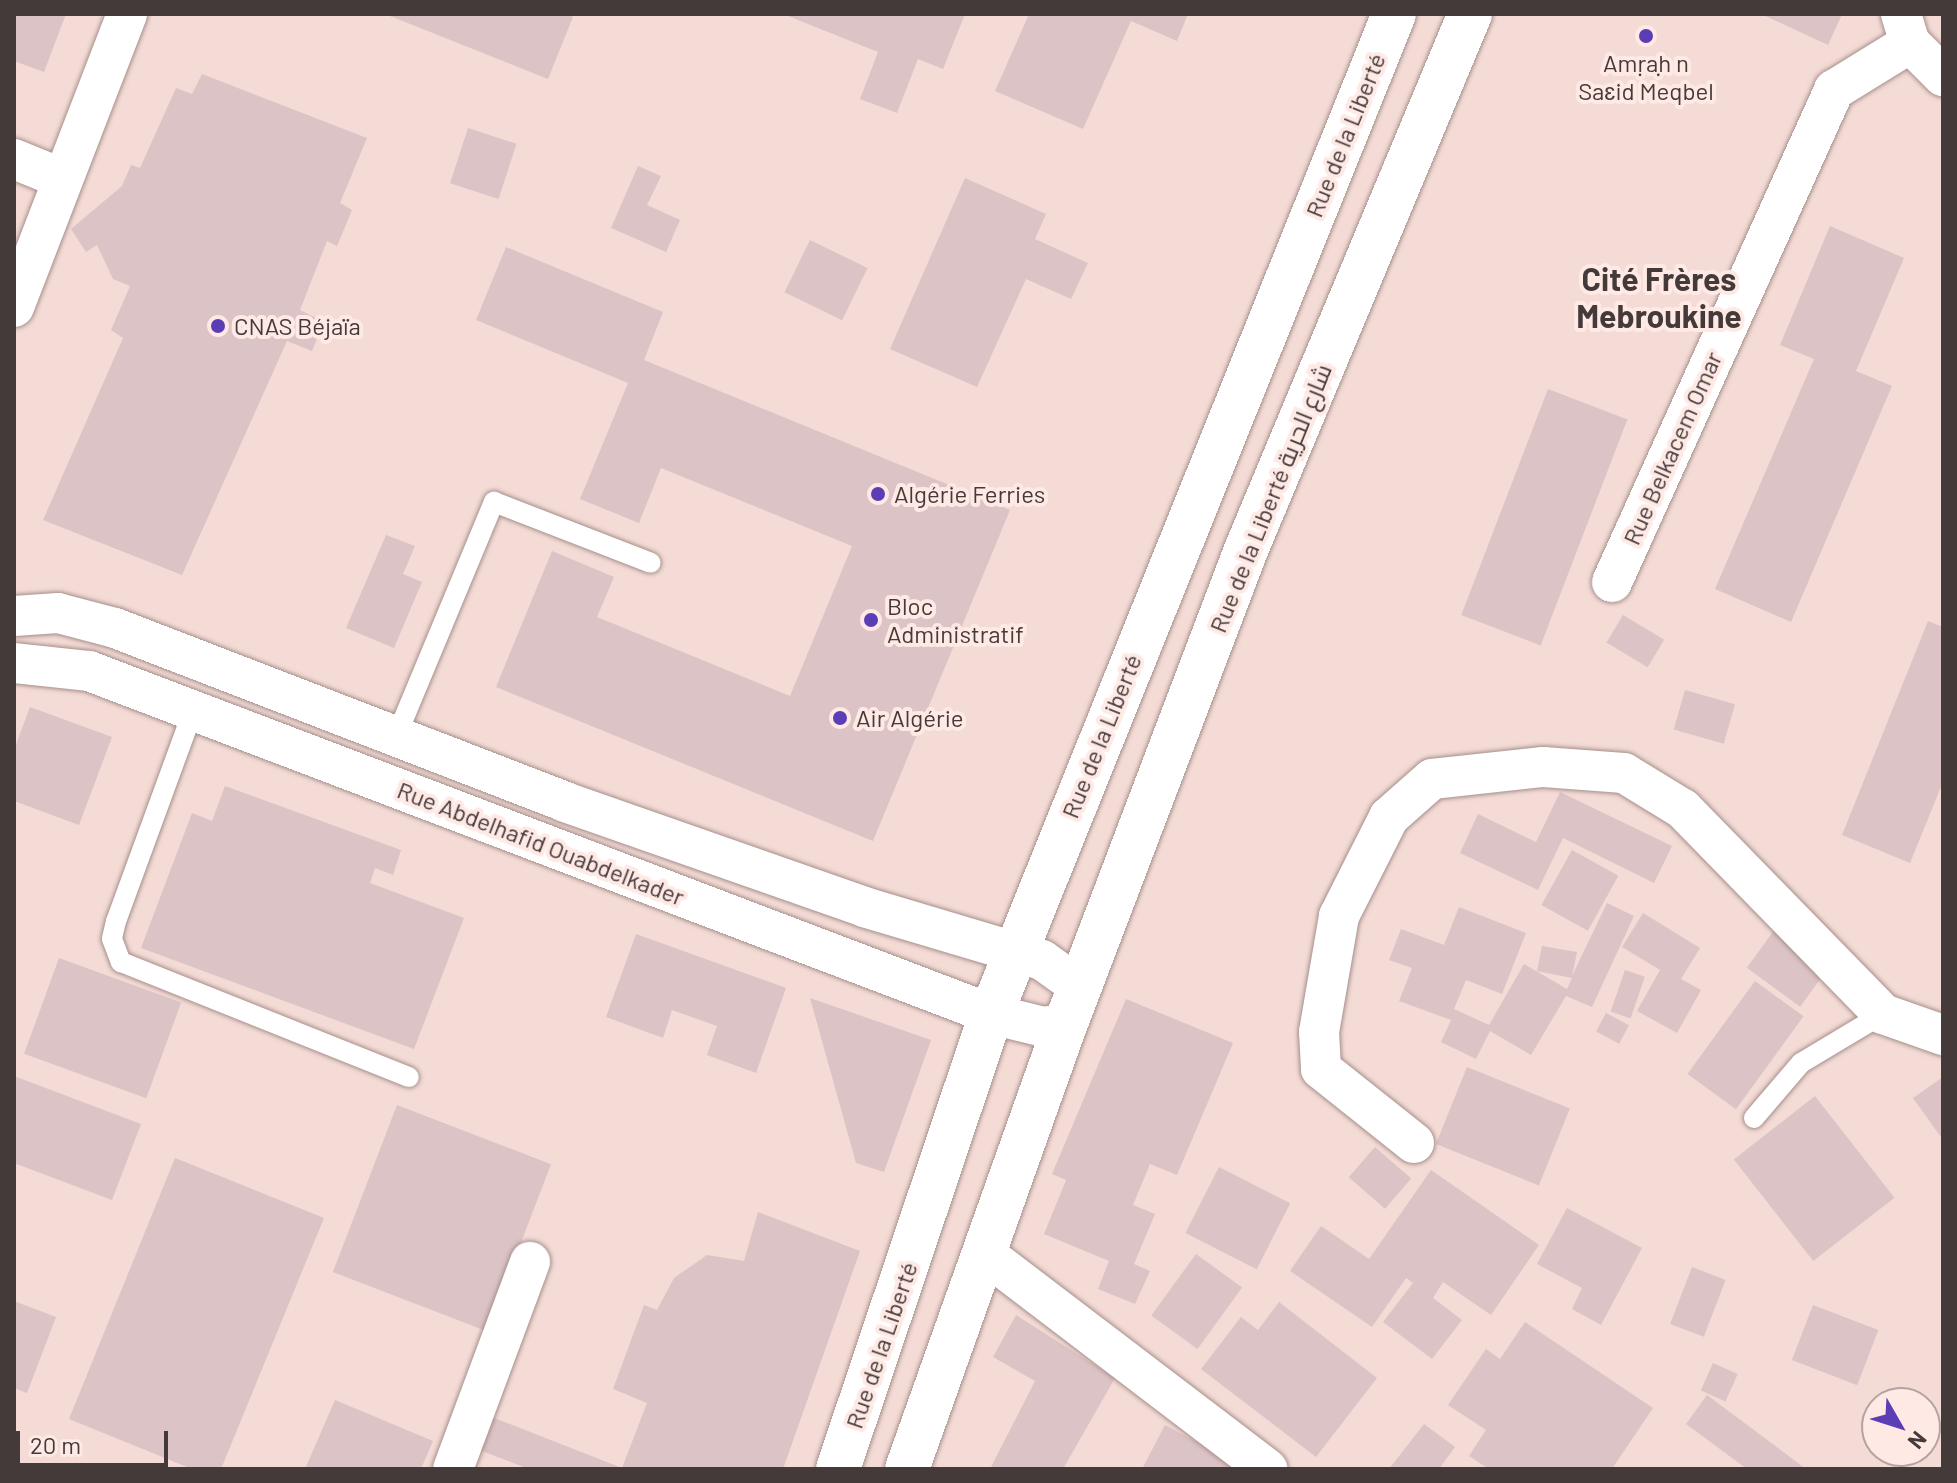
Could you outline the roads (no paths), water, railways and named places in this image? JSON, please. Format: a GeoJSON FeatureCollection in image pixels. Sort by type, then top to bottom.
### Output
{"type":"FeatureCollection","features":[{"type":"Feature","properties":{"kind":"main road","name":"Rue de la Liberté"},"geometry":{"type":"LineString","coordinates":[[838,1469],[991,1014],[1394,14]]}},
{"type":"Feature","properties":{"kind":"main road","name":"Rue de la Liberté شارع الحرية"},"geometry":{"type":"LineString","coordinates":[[1073,1005],[1246,550],[1470,14]]}},
{"type":"Feature","properties":{"kind":"main road"},"geometry":{"type":"LineString","coordinates":[[907,1469],[1073,1005]]}},
{"type":"Feature","properties":{"kind":"street"},"geometry":{"type":"LineString","coordinates":[[14,307],[127,14]]}},
{"type":"Feature","properties":{"kind":"street"},"geometry":{"type":"LineString","coordinates":[[1905,28],[1943,76]]}},
{"type":"Feature","properties":{"kind":"street","name":"Rue Belkacem Omar"},"geometry":{"type":"LineString","coordinates":[[1612,582],[1834,90],[1905,28]]}},
{"type":"Feature","properties":{"kind":"street"},"geometry":{"type":"LineString","coordinates":[[14,159],[63,179]]}},
{"type":"Feature","properties":{"kind":"street","name":"Rue Abdelhafid Ouabdelkader"},"geometry":{"type":"LineString","coordinates":[[14,586],[58,613],[115,628],[396,737],[864,907],[1015,952],[1068,973],[1073,1005],[1044,1027],[991,1014],[89,671],[14,663]]}},
{"type":"Feature","properties":{"kind":"street","name":"Rue Abdelhafid Ouabdelkader"},"geometry":{"type":"LineString","coordinates":[[14,616],[58,613]]}},
{"type":"Feature","properties":{"kind":"street"},"geometry":{"type":"LineString","coordinates":[[1414,1143],[1321,1069],[1319,1032],[1339,916],[1389,817],[1432,779],[1543,767],[1624,773],[1683,809],[1883,1014],[1943,1035]]}},
{"type":"Feature","properties":{"kind":"street"},"geometry":{"type":"LineString","coordinates":[[985,1254],[1267,1469]]}},
{"type":"Feature","properties":{"kind":"street"},"geometry":{"type":"LineString","coordinates":[[453,1469],[530,1262]]}},
{"type":"Feature","properties":{"kind":"lane"},"geometry":{"type":"LineString","coordinates":[[396,737],[494,502],[651,563]]}},
{"type":"Feature","properties":{"kind":"lane"},"geometry":{"type":"LineString","coordinates":[[193,711],[116,921],[112,939],[121,962],[409,1077]]}},
{"type":"Feature","properties":{"kind":"lane"},"geometry":{"type":"LineString","coordinates":[[1754,1118],[1801,1063],[1883,1014]]}},
{"type":"Feature","properties":{"kind":"place","name":"Amṛaḥ n Saɛid Meqbel"},"geometry":{"type":"Point","coordinates":[1646,36]}},
{"type":"Feature","properties":{"kind":"place","name":"CNAS Béjaïa"},"geometry":{"type":"Point","coordinates":[218,326]}},
{"type":"Feature","properties":{"kind":"place","name":"Algérie Ferries"},"geometry":{"type":"Point","coordinates":[878,494]}},
{"type":"Feature","properties":{"kind":"place","name":"Bloc Administratif"},"geometry":{"type":"Point","coordinates":[871,620]}},
{"type":"Feature","properties":{"kind":"place","name":"Air Algérie"},"geometry":{"type":"Point","coordinates":[840,718]}},
{"type":"Feature","properties":{"kind":"district","name":"Cité Frères Mebroukine"},"geometry":{"type":"Point","coordinates":[1659,298]}}]}
